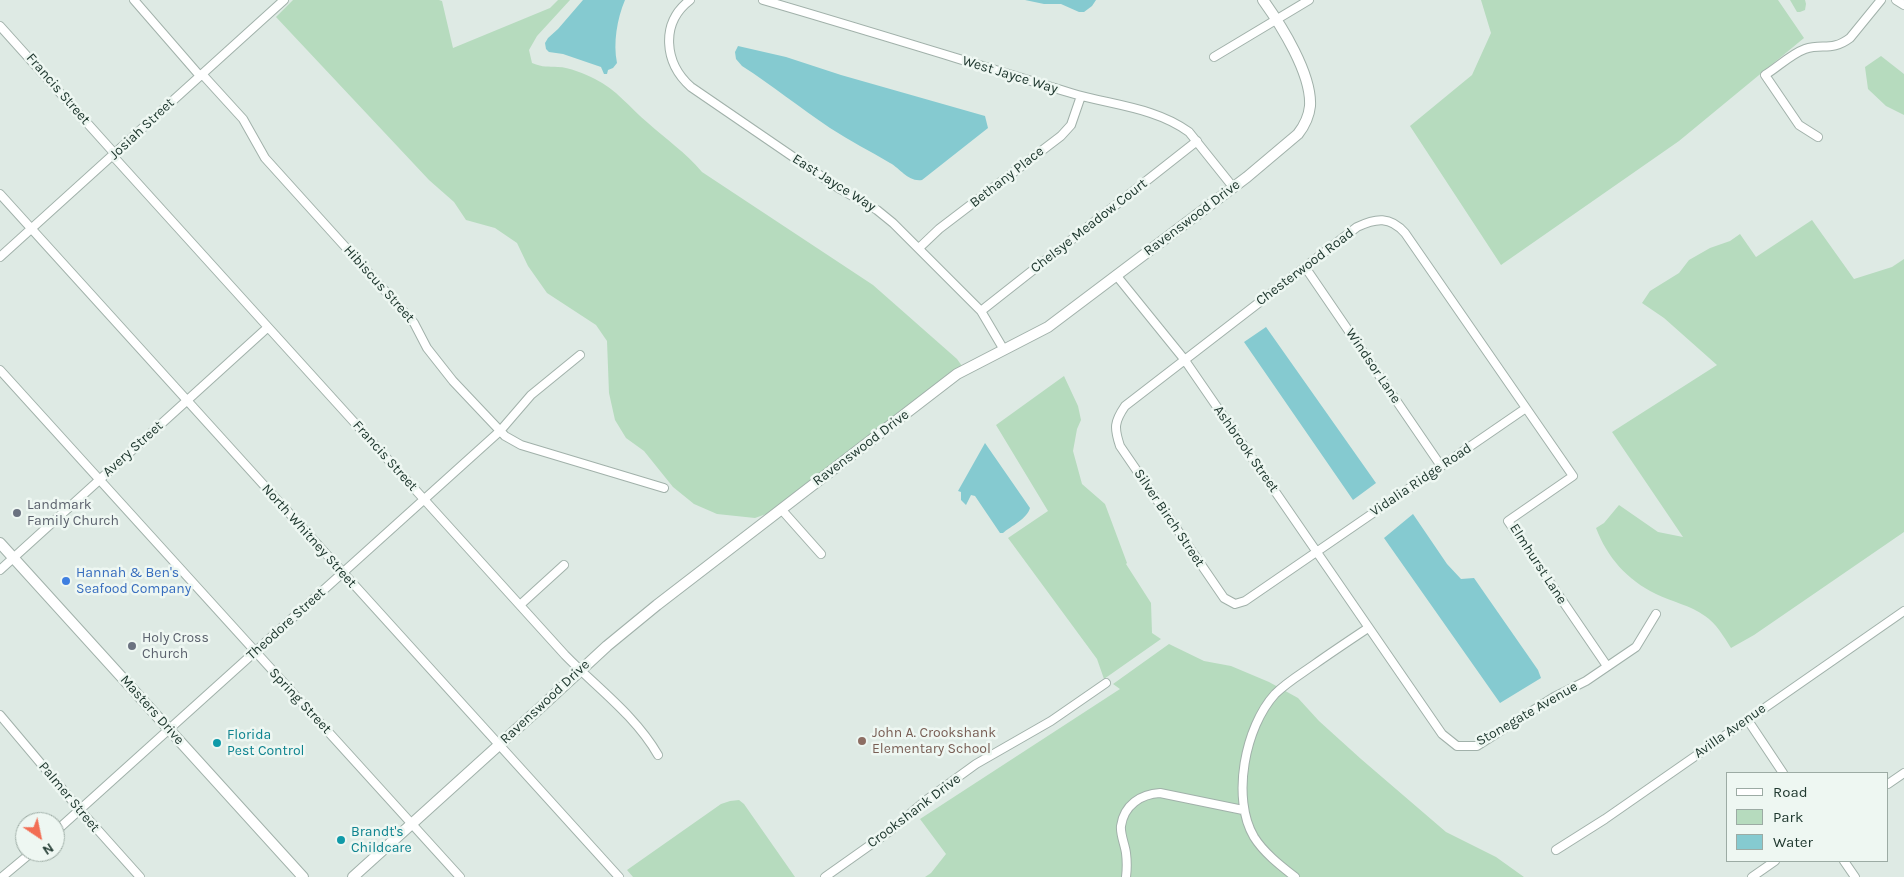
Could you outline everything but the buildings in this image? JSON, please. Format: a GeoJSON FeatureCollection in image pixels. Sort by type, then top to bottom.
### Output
{"type":"FeatureCollection","features":[{"type":"Feature","properties":{"kind":"street","name":"Hibiscus Street"},"geometry":{"type":"LineString","coordinates":[[134,0],[243,119],[265,158],[414,323],[427,348],[439,365],[500,431],[520,445],[664,488]]}},
{"type":"Feature","properties":{"kind":"street","name":"Josiah Street"},"geometry":{"type":"LineString","coordinates":[[0,257],[284,0]]}},
{"type":"Feature","properties":{"kind":"street","name":"East Jayce Way"},"geometry":{"type":"LineString","coordinates":[[690,0],[675,17],[669,32],[674,65],[680,77],[840,189],[878,210],[919,248],[981,311],[1004,350]]}},
{"type":"Feature","properties":{"kind":"street","name":"West Jayce Way"},"geometry":{"type":"LineString","coordinates":[[763,0],[1081,96],[1154,114],[1180,126],[1197,141],[1233,187]]}},
{"type":"Feature","properties":{"kind":"street","name":"Ravenswood Drive"},"geometry":{"type":"LineString","coordinates":[[353,877],[621,634],[957,374],[1048,327],[1233,187],[1298,134],[1309,112],[1310,96],[1305,77],[1292,47],[1263,0]]}},
{"type":"Feature","properties":{"kind":"street"},"geometry":{"type":"LineString","coordinates":[[1214,57],[1309,0]]}},
{"type":"Feature","properties":{"kind":"street"},"geometry":{"type":"LineString","coordinates":[[1818,137],[1800,125],[1765,75],[1805,49],[1828,48],[1843,43],[1850,38],[1881,0]]}},
{"type":"Feature","properties":{"kind":"street"},"geometry":{"type":"LineString","coordinates":[[1896,0],[1904,5]]}},
{"type":"Feature","properties":{"kind":"street","name":"Francis Street"},"geometry":{"type":"LineString","coordinates":[[0,26],[267,328],[580,670],[627,714],[658,754]]}},
{"type":"Feature","properties":{"kind":"street","name":"Bethany Place"},"geometry":{"type":"LineString","coordinates":[[919,248],[939,230],[1061,136],[1072,125],[1081,96]]}},
{"type":"Feature","properties":{"kind":"street","name":"Chelsye Meadow Court"},"geometry":{"type":"LineString","coordinates":[[981,311],[1197,141]]}},
{"type":"Feature","properties":{"kind":"street","name":"North Whitney Street"},"geometry":{"type":"LineString","coordinates":[[0,194],[619,877]]}},
{"type":"Feature","properties":{"kind":"street","name":"Chesterwood Road"},"geometry":{"type":"LineString","coordinates":[[1184,359],[1357,227],[1370,222],[1385,220],[1399,226],[1406,233],[1526,408]]}},
{"type":"Feature","properties":{"kind":"street","name":"Windsor Lane"},"geometry":{"type":"LineString","coordinates":[[1305,267],[1441,466]]}},
{"type":"Feature","properties":{"kind":"street","name":"Ashbrook Street"},"geometry":{"type":"LineString","coordinates":[[1116,275],[1184,359],[1368,628]]}},
{"type":"Feature","properties":{"kind":"street","name":"Avery Street"},"geometry":{"type":"LineString","coordinates":[[0,570],[267,328]]}},
{"type":"Feature","properties":{"kind":"street","name":"Theodore Street"},"geometry":{"type":"LineString","coordinates":[[65,823],[500,431],[531,395],[580,355]]}},
{"type":"Feature","properties":{"kind":"street","name":"Silver Birch Street"},"geometry":{"type":"LineString","coordinates":[[1184,359],[1125,406],[1117,417],[1115,429],[1120,446],[1229,602],[1235,604],[1245,601],[1316,552]]}},
{"type":"Feature","properties":{"kind":"street","name":"Spring Street"},"geometry":{"type":"LineString","coordinates":[[0,370],[460,877]]}},
{"type":"Feature","properties":{"kind":"street","name":"Vidalia Ridge Road"},"geometry":{"type":"LineString","coordinates":[[1316,552],[1526,408]]}},
{"type":"Feature","properties":{"kind":"street","name":"Elmhurst Lane"},"geometry":{"type":"LineString","coordinates":[[1526,408],[1574,476],[1508,521],[1607,666]]}},
{"type":"Feature","properties":{"kind":"street"},"geometry":{"type":"LineString","coordinates":[[781,509],[821,554]]}},
{"type":"Feature","properties":{"kind":"street","name":"Masters Drive"},"geometry":{"type":"LineString","coordinates":[[0,543],[303,877]]}},
{"type":"Feature","properties":{"kind":"street"},"geometry":{"type":"LineString","coordinates":[[520,605],[564,565]]}},
{"type":"Feature","properties":{"kind":"street","name":"Avilla Avenue"},"geometry":{"type":"LineString","coordinates":[[1556,850],[1605,819],[1746,719],[1904,611]]}},
{"type":"Feature","properties":{"kind":"street","name":"Stonegate Avenue"},"geometry":{"type":"LineString","coordinates":[[1368,628],[1442,734],[1457,746],[1478,746],[1554,697],[1586,681],[1636,647],[1656,614]]}},
{"type":"Feature","properties":{"kind":"street"},"geometry":{"type":"LineString","coordinates":[[1295,877],[1269,854],[1255,838],[1243,810],[1242,784],[1252,733],[1261,713],[1283,687],[1368,628]]}},
{"type":"Feature","properties":{"kind":"street","name":"Crookshank Drive"},"geometry":{"type":"LineString","coordinates":[[825,877],[890,832],[925,801],[976,764],[1051,721],[1106,683]]}},
{"type":"Feature","properties":{"kind":"street","name":"Palmer Street"},"geometry":{"type":"LineString","coordinates":[[0,715],[80,810],[140,877]]}},
{"type":"Feature","properties":{"kind":"street"},"geometry":{"type":"LineString","coordinates":[[1746,719],[1782,772]]}},
{"type":"Feature","properties":{"kind":"street"},"geometry":{"type":"LineString","coordinates":[[1889,783],[1904,772]]}},
{"type":"Feature","properties":{"kind":"street"},"geometry":{"type":"LineString","coordinates":[[1126,877],[1126,854],[1120,826],[1129,806],[1141,797],[1150,793],[1160,793],[1243,810]]}},
{"type":"Feature","properties":{"kind":"street"},"geometry":{"type":"LineString","coordinates":[[2,877],[20,862]]}},
{"type":"Feature","properties":{"kind":"street"},"geometry":{"type":"LineString","coordinates":[[1752,877],[1774,862]]}},
{"type":"Feature","properties":{"kind":"street"},"geometry":{"type":"LineString","coordinates":[[1845,862],[1855,877]]}},
{"type":"Feature","properties":{"kind":"green space"},"geometry":{"type":"Polygon","coordinates":[[[293,0],[439,0],[442,1],[453,48],[550,8],[558,0],[570,0],[537,36],[529,50],[532,63],[572,69],[603,83],[683,152],[702,172],[873,285],[957,359],[962,366],[769,513],[755,518],[717,514],[694,504],[673,487],[644,451],[626,438],[615,420],[609,393],[607,341],[596,325],[547,293],[528,266],[517,243],[495,228],[466,220],[454,202],[429,180],[276,17],[293,0]]]}},
{"type":"Feature","properties":{"kind":"green space"},"geometry":{"type":"Polygon","coordinates":[[[1481,0],[1778,0],[1804,38],[1679,141],[1501,265],[1410,126],[1472,75],[1491,33],[1481,0]]]}},
{"type":"Feature","properties":{"kind":"green space"},"geometry":{"type":"Polygon","coordinates":[[[1790,0],[1805,0],[1805,10],[1797,12],[1790,0]]]}},
{"type":"Feature","properties":{"kind":"green space"},"geometry":{"type":"Polygon","coordinates":[[[1881,56],[1904,74],[1904,115],[1886,106],[1868,89],[1865,67],[1881,56]]]}},
{"type":"Feature","properties":{"kind":"green space"},"geometry":{"type":"Polygon","coordinates":[[[1812,220],[1854,279],[1892,267],[1904,259],[1904,532],[1754,635],[1731,648],[1713,622],[1699,612],[1656,594],[1636,582],[1619,567],[1606,549],[1596,528],[1604,523],[1619,505],[1658,532],[1683,537],[1612,432],[1717,365],[1664,318],[1642,303],[1650,291],[1679,273],[1689,260],[1710,248],[1730,241],[1740,234],[1756,257],[1812,220]]]}},
{"type":"Feature","properties":{"kind":"green space"},"geometry":{"type":"Polygon","coordinates":[[[1064,376],[1078,406],[1081,420],[1077,429],[1073,451],[1082,484],[1105,504],[1126,564],[1151,603],[1152,633],[1161,639],[1104,679],[1097,659],[1008,538],[1048,511],[996,425],[1064,376]]]}},
{"type":"Feature","properties":{"kind":"green space"},"geometry":{"type":"Polygon","coordinates":[[[1169,644],[1204,661],[1231,666],[1269,682],[1298,698],[1319,721],[1446,832],[1496,857],[1524,877],[925,877],[931,873],[946,854],[920,819],[1120,689],[1113,684],[1169,644]]]}},
{"type":"Feature","properties":{"kind":"green space"},"geometry":{"type":"Polygon","coordinates":[[[739,800],[744,804],[795,877],[633,877],[627,870],[721,804],[739,800]]]}},
{"type":"Feature","properties":{"kind":"water"},"geometry":{"type":"Polygon","coordinates":[[[583,0],[625,0],[616,31],[617,63],[608,70],[607,74],[604,74],[601,67],[563,54],[549,52],[546,49],[545,43],[548,38],[583,0]]]}},
{"type":"Feature","properties":{"kind":"water"},"geometry":{"type":"Polygon","coordinates":[[[1025,0],[1096,0],[1084,12],[1079,12],[1061,4],[1044,4],[1025,0]]]}},
{"type":"Feature","properties":{"kind":"water"},"geometry":{"type":"Polygon","coordinates":[[[738,46],[786,57],[841,75],[985,116],[988,128],[922,180],[913,179],[890,163],[830,128],[742,66],[736,59],[735,52],[738,46]]]}},
{"type":"Feature","properties":{"kind":"water"},"geometry":{"type":"Polygon","coordinates":[[[1266,327],[1376,483],[1353,500],[1244,342],[1266,327]]]}},
{"type":"Feature","properties":{"kind":"water"},"geometry":{"type":"Polygon","coordinates":[[[985,443],[1030,508],[1022,519],[1003,533],[1000,533],[975,496],[971,495],[966,505],[961,500],[961,492],[958,491],[985,443]]]}},
{"type":"Feature","properties":{"kind":"water"},"geometry":{"type":"Polygon","coordinates":[[[1413,514],[1447,564],[1461,579],[1474,578],[1538,670],[1541,678],[1500,703],[1384,538],[1413,514]]]}},
{"type":"Feature","properties":{"kind":"place","name":"Landmark Family Church"},"geometry":{"type":"Point","coordinates":[17,513]}},
{"type":"Feature","properties":{"kind":"place","name":"Hannah & Ben's Seafood Company"},"geometry":{"type":"Point","coordinates":[66,581]}},
{"type":"Feature","properties":{"kind":"place","name":"Holy Cross Church"},"geometry":{"type":"Point","coordinates":[132,646]}},
{"type":"Feature","properties":{"kind":"place","name":"John A. Crookshank Elementary School"},"geometry":{"type":"Point","coordinates":[862,741]}},
{"type":"Feature","properties":{"kind":"place","name":"Florida Pest Control"},"geometry":{"type":"Point","coordinates":[217,743]}},
{"type":"Feature","properties":{"kind":"place","name":"Brandt's Childcare"},"geometry":{"type":"Point","coordinates":[341,840]}}]}
